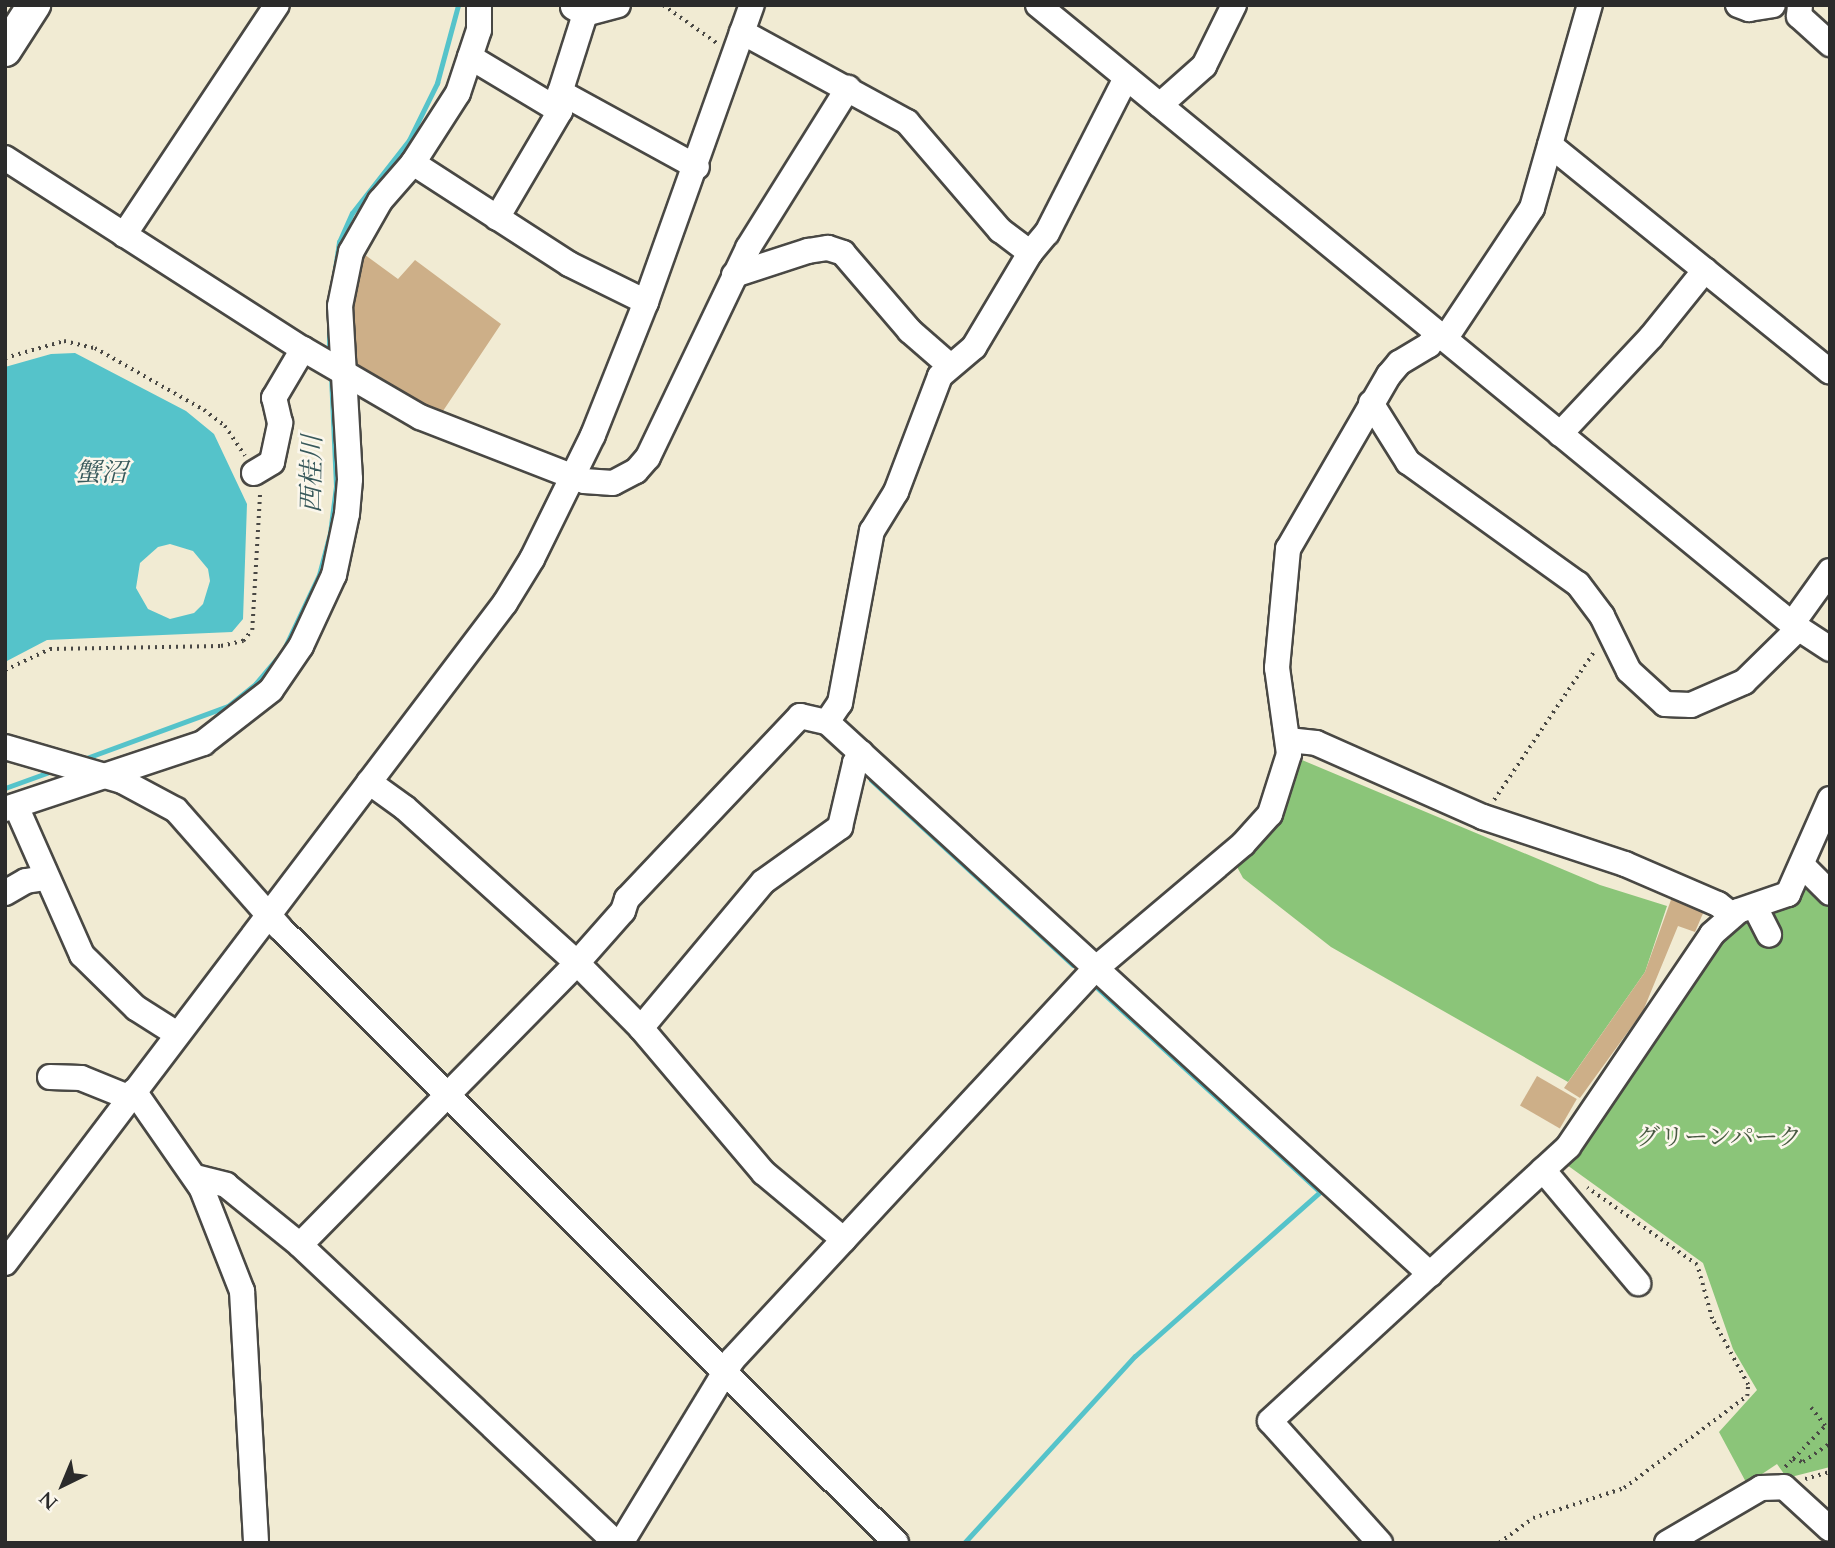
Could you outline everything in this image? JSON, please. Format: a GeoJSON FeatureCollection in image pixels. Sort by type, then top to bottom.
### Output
{"type":"FeatureCollection","features":[{"type":"Feature","properties":{"kind":"main road"},"geometry":{"type":"LineString","coordinates":[[5,50],[34,5]]}},
{"type":"Feature","properties":{"kind":"street"},"geometry":{"type":"LineString","coordinates":[[124,235],[277,5]]}},
{"type":"Feature","properties":{"kind":"street"},"geometry":{"type":"LineString","coordinates":[[177,1034],[136,1007],[92,968],[73,940],[10,807],[203,743],[234,723],[271,690],[301,646],[334,575],[347,514],[350,479],[340,306],[351,252],[380,201],[413,163],[458,93],[479,30],[479,5]]}},
{"type":"Feature","properties":{"kind":"street"},"geometry":{"type":"LineString","coordinates":[[498,218],[560,101],[578,10],[618,5]]}},
{"type":"Feature","properties":{"kind":"street"},"geometry":{"type":"LineString","coordinates":[[5,1264],[505,603],[573,476],[646,302],[697,167],[752,5]]}},
{"type":"Feature","properties":{"kind":"street"},"geometry":{"type":"LineString","coordinates":[[1038,5],[1795,627],[1830,649]]}},
{"type":"Feature","properties":{"kind":"street"},"geometry":{"type":"LineString","coordinates":[[1160,105],[1204,66],[1234,5]]}},
{"type":"Feature","properties":{"kind":"street"},"geometry":{"type":"LineString","coordinates":[[195,1177],[226,1185],[300,1245],[618,1543],[724,1372],[1094,970],[1264,824],[1287,766],[1288,740],[1277,668],[1287,548],[1371,404],[1399,363],[1422,352],[1441,336],[1532,208],[1590,5]]}},
{"type":"Feature","properties":{"kind":"street"},"geometry":{"type":"LineString","coordinates":[[1738,5],[1749,9],[1773,5]]}},
{"type":"Feature","properties":{"kind":"street"},"geometry":{"type":"LineString","coordinates":[[1800,5],[1799,16],[1830,44]]}},
{"type":"Feature","properties":{"kind":"street"},"geometry":{"type":"LineString","coordinates":[[742,32],[906,122],[1000,230],[1030,253]]}},
{"type":"Feature","properties":{"kind":"street"},"geometry":{"type":"LineString","coordinates":[[470,57],[697,167]]}},
{"type":"Feature","properties":{"kind":"street"},"geometry":{"type":"LineString","coordinates":[[827,722],[840,703],[872,531],[896,492],[940,376],[949,365],[974,347],[1030,253],[1047,233],[1126,78]]}},
{"type":"Feature","properties":{"kind":"street"},"geometry":{"type":"LineString","coordinates":[[5,158],[307,351],[436,425],[584,481],[613,483],[636,471],[648,457],[734,275],[848,88]]}},
{"type":"Feature","properties":{"kind":"street"},"geometry":{"type":"LineString","coordinates":[[1550,145],[1830,372]]}},
{"type":"Feature","properties":{"kind":"street"},"geometry":{"type":"LineString","coordinates":[[413,163],[569,264],[646,302]]}},
{"type":"Feature","properties":{"kind":"street"},"geometry":{"type":"LineString","coordinates":[[734,275],[808,251],[828,248],[843,253],[910,331],[949,365]]}},
{"type":"Feature","properties":{"kind":"street"},"geometry":{"type":"LineString","coordinates":[[1560,434],[1651,337],[1705,270]]}},
{"type":"Feature","properties":{"kind":"street"},"geometry":{"type":"LineString","coordinates":[[254,473],[272,462],[280,423],[274,398],[307,351]]}},
{"type":"Feature","properties":{"kind":"street"},"geometry":{"type":"LineString","coordinates":[[1371,404],[1408,462],[1502,534],[1563,571],[1593,603],[1634,676],[1657,699],[1676,706],[1708,699],[1744,682],[1795,627],[1830,571]]}},
{"type":"Feature","properties":{"kind":"street"},"geometry":{"type":"LineString","coordinates":[[300,1245],[578,963],[623,911],[627,899],[800,716],[827,722],[1094,970],[1430,1274]]}},
{"type":"Feature","properties":{"kind":"street"},"geometry":{"type":"LineString","coordinates":[[1288,740],[1316,743],[1483,817],[1625,864],[1718,904],[1731,915]]}},
{"type":"Feature","properties":{"kind":"street"},"geometry":{"type":"LineString","coordinates":[[5,747],[103,775],[148,792],[176,810],[268,913],[896,1543]]}},
{"type":"Feature","properties":{"kind":"street"},"geometry":{"type":"LineString","coordinates":[[641,1028],[763,882],[840,827],[855,763],[861,753]]}},
{"type":"Feature","properties":{"kind":"street"},"geometry":{"type":"LineString","coordinates":[[369,782],[405,808],[578,963],[641,1028],[764,1173],[844,1240]]}},
{"type":"Feature","properties":{"kind":"street"},"geometry":{"type":"LineString","coordinates":[[1363,1538],[1339,1494],[1270,1422],[1567,1147],[1712,934],[1731,915],[1788,894],[1803,866],[1830,799]]}},
{"type":"Feature","properties":{"kind":"street"},"geometry":{"type":"LineString","coordinates":[[1803,866],[1830,893]]}},
{"type":"Feature","properties":{"kind":"street"},"geometry":{"type":"LineString","coordinates":[[5,893],[26,881],[44,878]]}},
{"type":"Feature","properties":{"kind":"street"},"geometry":{"type":"LineString","coordinates":[[1755,907],[1769,935]]}},
{"type":"Feature","properties":{"kind":"street"},"geometry":{"type":"LineString","coordinates":[[50,1077],[81,1078],[131,1094],[195,1177],[220,1229],[246,1310],[256,1543]]}},
{"type":"Feature","properties":{"kind":"street"},"geometry":{"type":"LineString","coordinates":[[1543,1170],[1638,1283]]}},
{"type":"Feature","properties":{"kind":"street"},"geometry":{"type":"LineString","coordinates":[[1667,1543],[1761,1488],[1784,1487],[1830,1530]]}},
{"type":"Feature","properties":{"kind":"path"},"geometry":{"type":"LineString","coordinates":[[663,5],[722,47]]}},
{"type":"Feature","properties":{"kind":"path"},"geometry":{"type":"LineString","coordinates":[[5,358],[64,341],[95,348],[225,426],[254,473],[260,507],[252,630],[243,641],[221,646],[50,649],[5,670]]}},
{"type":"Feature","properties":{"kind":"path"},"geometry":{"type":"LineString","coordinates":[[1483,817],[1610,633]]}},
{"type":"Feature","properties":{"kind":"path"},"geometry":{"type":"LineString","coordinates":[[1499,1543],[1533,1518],[1624,1488],[1746,1396],[1748,1385],[1712,1319],[1697,1265],[1584,1186]]}},
{"type":"Feature","properties":{"kind":"path"},"geometry":{"type":"LineString","coordinates":[[1774,1487],[1793,1459],[1825,1426],[1811,1408]]}},
{"type":"Feature","properties":{"kind":"path"},"geometry":{"type":"LineString","coordinates":[[1793,1459],[1803,1462],[1830,1443]]}},
{"type":"Feature","properties":{"kind":"green space"},"geometry":{"type":"Polygon","coordinates":[[[1302,760],[1600,885],[1667,906],[1645,972],[1568,1082],[1331,947],[1243,878],[1236,865],[1277,824],[1302,760]]]}},
{"type":"Feature","properties":{"kind":"green space","name":"グリーンパーク"},"geometry":{"type":"Polygon","coordinates":[[[1812,882],[1830,903],[1830,1467],[1787,1478],[1777,1464],[1747,1484],[1719,1432],[1757,1390],[1733,1349],[1703,1263],[1567,1165],[1721,940],[1740,919],[1789,907],[1812,882]]]}},
{"type":"Feature","properties":{"kind":"water","name":"蟹沼"},"geometry":{"type":"Polygon","coordinates":[[[75,353],[186,411],[214,434],[247,504],[243,619],[232,632],[47,640],[5,662],[5,367],[51,354],[75,353]],[[170,544],[158,547],[140,563],[136,588],[148,609],[170,619],[194,613],[203,604],[210,581],[208,569],[193,551],[170,544]]]}},
{"type":"Feature","properties":{"kind":"building"},"geometry":{"type":"Polygon","coordinates":[[[357,249],[398,279],[415,260],[501,324],[439,417],[349,363],[344,333],[357,249]]]}},
{"type":"Feature","properties":{"kind":"building"},"geometry":{"type":"Polygon","coordinates":[[[1672,897],[1704,911],[1695,932],[1678,926],[1643,1011],[1580,1098],[1564,1088],[1645,972],[1672,897]]]}},
{"type":"Feature","properties":{"kind":"building"},"geometry":{"type":"Polygon","coordinates":[[[1537,1076],[1577,1099],[1560,1128],[1520,1105],[1537,1076]]]}},
{"type":"Feature","properties":{"kind":"waterway","name":"西桂川"},"geometry":{"type":"LineString","coordinates":[[331,295],[339,242],[352,213],[409,140],[437,83],[458,5]]}},
{"type":"Feature","properties":{"kind":"waterway","name":"西桂川"},"geometry":{"type":"LineString","coordinates":[[329,325],[329,354]]}},
{"type":"Feature","properties":{"kind":"waterway","name":"西桂川"},"geometry":{"type":"LineString","coordinates":[[81,760],[228,706],[256,683],[283,651],[319,575],[330,533],[336,486],[331,374]]}},
{"type":"Feature","properties":{"kind":"waterway","name":"西桂川"},"geometry":{"type":"LineString","coordinates":[[5,788],[52,771]]}},
{"type":"Feature","properties":{"kind":"waterway"},"geometry":{"type":"LineString","coordinates":[[871,780],[1073,965]]}},
{"type":"Feature","properties":{"kind":"waterway"},"geometry":{"type":"LineString","coordinates":[[964,1543],[1135,1356],[1320,1192],[1097,988]]}}]}
